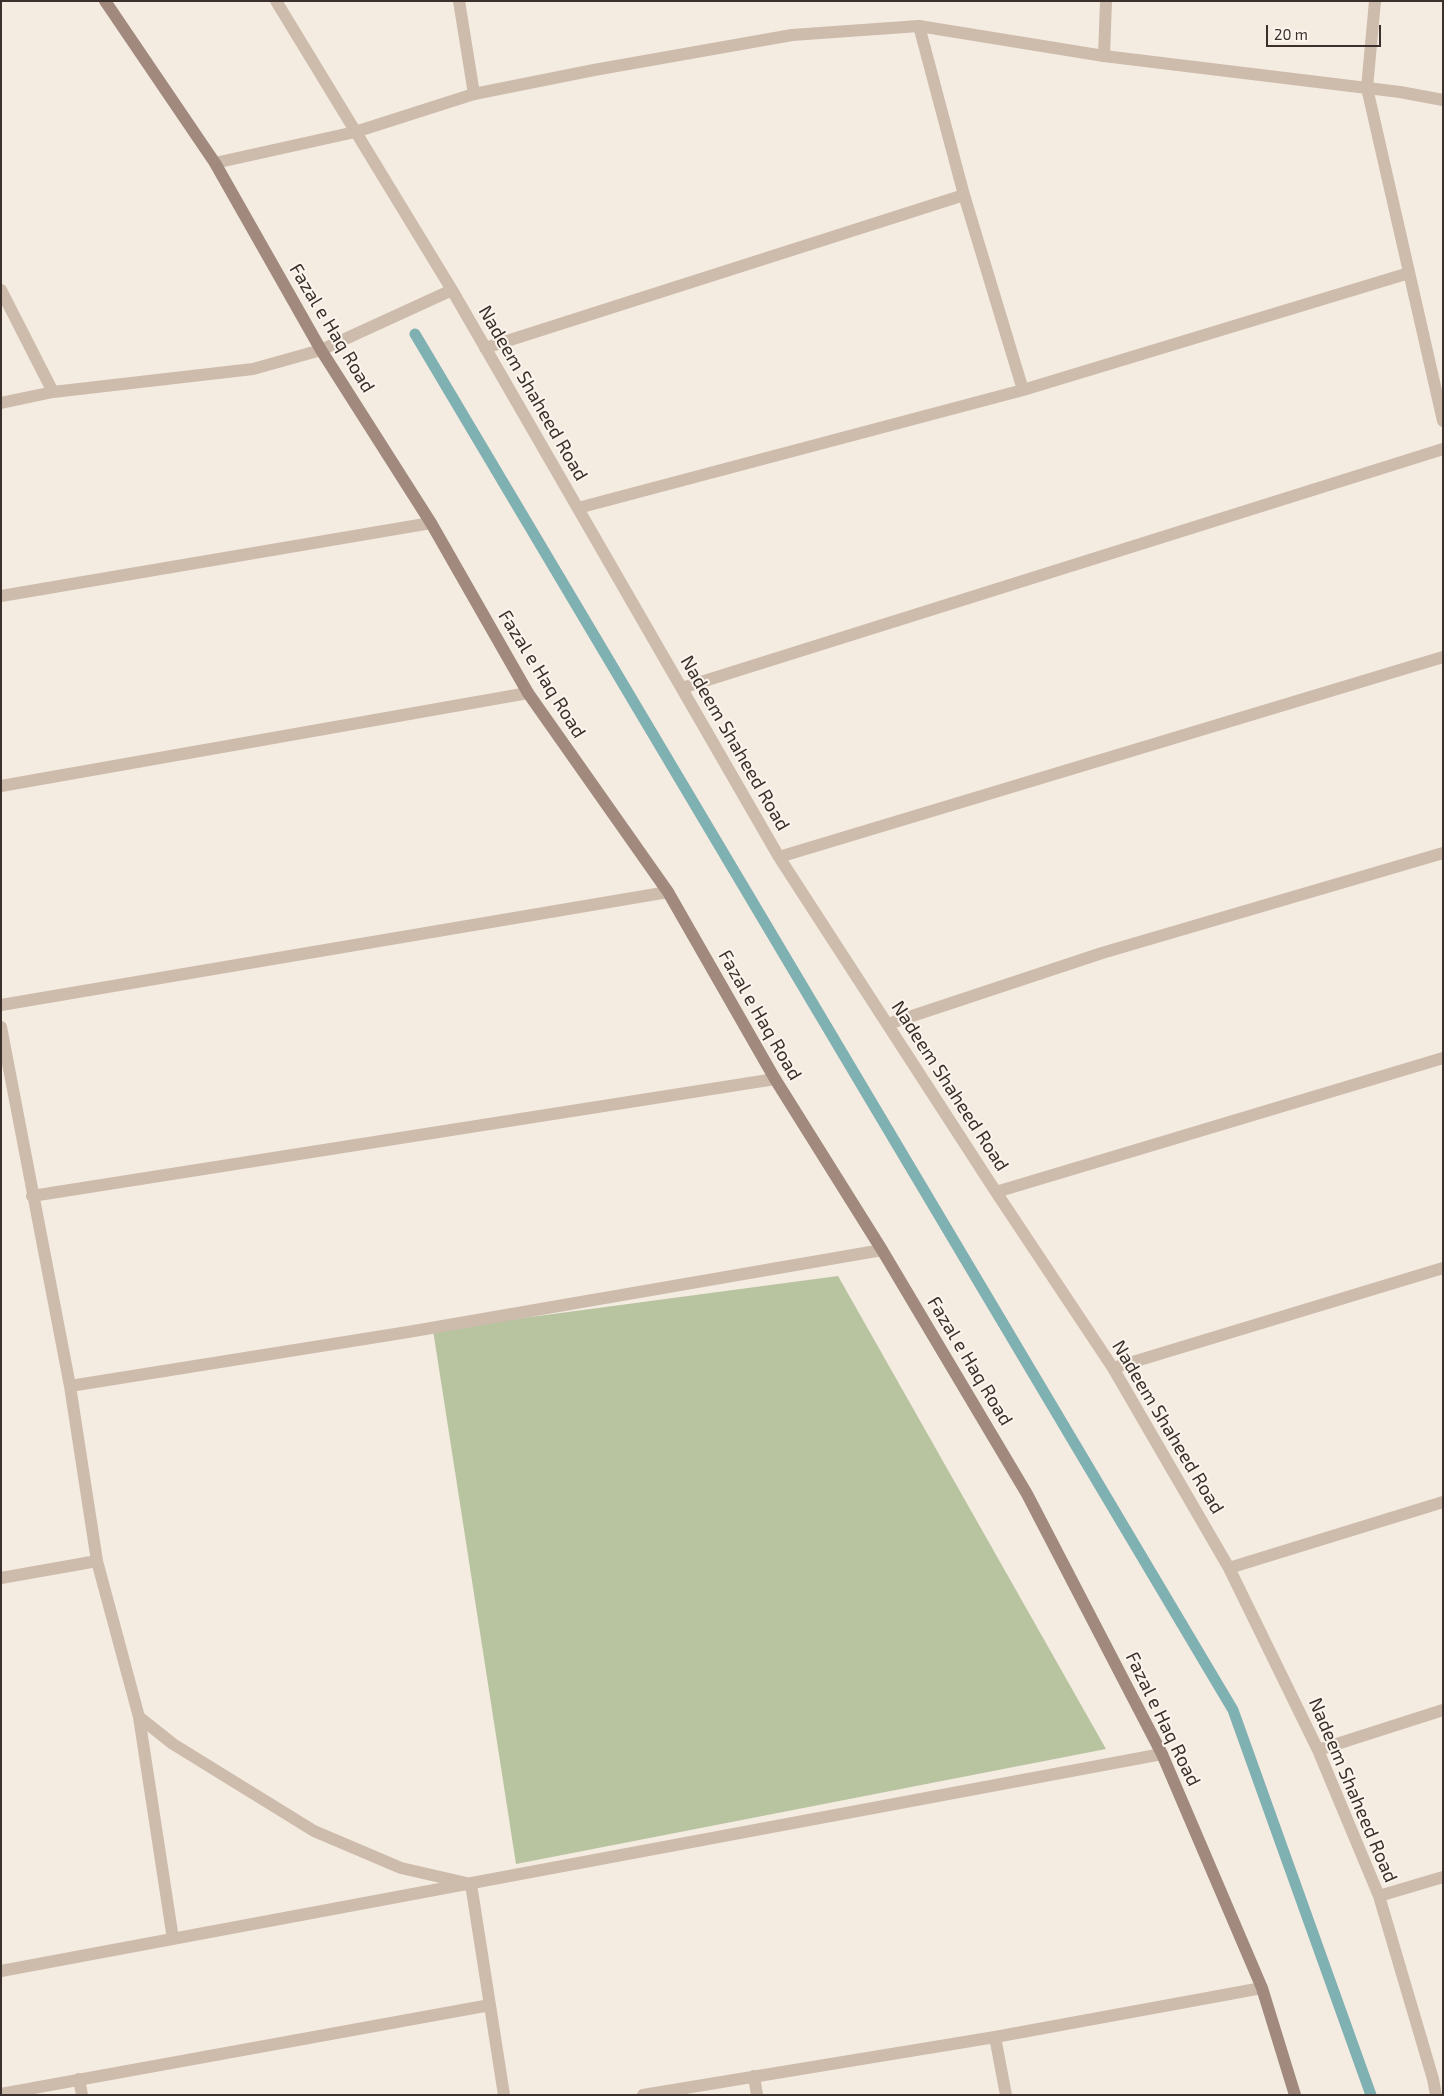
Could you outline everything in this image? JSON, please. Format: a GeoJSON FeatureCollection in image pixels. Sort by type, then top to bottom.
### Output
{"type":"FeatureCollection","features":[{"type":"Feature","properties":{"kind":"main road","name":"Fazal e Haq Road"},"geometry":{"type":"LineString","coordinates":[[105,1],[215,163],[321,350],[431,523],[528,693],[668,892],[775,1079],[882,1250],[1027,1494],[1162,1754],[1262,1988],[1296,2095]]}},
{"type":"Feature","properties":{"kind":"street","name":"Nadeem Shaheed Road"},"geometry":{"type":"LineString","coordinates":[[276,1],[452,290],[779,857],[996,1192],[1113,1368],[1229,1568],[1318,1750],[1379,1896],[1438,2078],[1436,2095]]}},
{"type":"Feature","properties":{"kind":"street"},"geometry":{"type":"LineString","coordinates":[[459,1],[474,94]]}},
{"type":"Feature","properties":{"kind":"street"},"geometry":{"type":"LineString","coordinates":[[1104,56],[1106,1]]}},
{"type":"Feature","properties":{"kind":"street"},"geometry":{"type":"LineString","coordinates":[[1375,1],[1367,88],[1443,421]]}},
{"type":"Feature","properties":{"kind":"street"},"geometry":{"type":"LineString","coordinates":[[215,163],[355,132],[474,94],[594,70],[792,35],[918,26],[1104,56],[1367,88],[1443,100]]}},
{"type":"Feature","properties":{"kind":"street"},"geometry":{"type":"LineString","coordinates":[[918,26],[964,195],[1023,390]]}},
{"type":"Feature","properties":{"kind":"street"},"geometry":{"type":"LineString","coordinates":[[485,348],[964,195]]}},
{"type":"Feature","properties":{"kind":"street"},"geometry":{"type":"LineString","coordinates":[[578,508],[1023,390],[1409,273]]}},
{"type":"Feature","properties":{"kind":"street"},"geometry":{"type":"LineString","coordinates":[[1,290],[53,392]]}},
{"type":"Feature","properties":{"kind":"street"},"geometry":{"type":"LineString","coordinates":[[1,403],[53,392],[253,369],[321,350],[452,290]]}},
{"type":"Feature","properties":{"kind":"street"},"geometry":{"type":"LineString","coordinates":[[682,688],[1443,448]]}},
{"type":"Feature","properties":{"kind":"street"},"geometry":{"type":"LineString","coordinates":[[1,596],[431,523]]}},
{"type":"Feature","properties":{"kind":"street"},"geometry":{"type":"LineString","coordinates":[[779,857],[1443,657]]}},
{"type":"Feature","properties":{"kind":"street"},"geometry":{"type":"LineString","coordinates":[[1,786],[528,693]]}},
{"type":"Feature","properties":{"kind":"street"},"geometry":{"type":"LineString","coordinates":[[888,1024],[1102,954],[1443,853]]}},
{"type":"Feature","properties":{"kind":"street"},"geometry":{"type":"LineString","coordinates":[[1,1005],[668,892]]}},
{"type":"Feature","properties":{"kind":"street"},"geometry":{"type":"LineString","coordinates":[[1,1027],[70,1386],[97,1561],[139,1717],[172,1939]]}},
{"type":"Feature","properties":{"kind":"street"},"geometry":{"type":"LineString","coordinates":[[996,1192],[1443,1058]]}},
{"type":"Feature","properties":{"kind":"street"},"geometry":{"type":"LineString","coordinates":[[32,1196],[775,1079]]}},
{"type":"Feature","properties":{"kind":"street"},"geometry":{"type":"LineString","coordinates":[[70,1386],[408,1332],[882,1250]]}},
{"type":"Feature","properties":{"kind":"street"},"geometry":{"type":"LineString","coordinates":[[1113,1368],[1443,1268]]}},
{"type":"Feature","properties":{"kind":"street"},"geometry":{"type":"LineString","coordinates":[[1229,1568],[1443,1502]]}},
{"type":"Feature","properties":{"kind":"street"},"geometry":{"type":"LineString","coordinates":[[1,1578],[97,1561]]}},
{"type":"Feature","properties":{"kind":"street"},"geometry":{"type":"LineString","coordinates":[[1318,1750],[1443,1710]]}},
{"type":"Feature","properties":{"kind":"street"},"geometry":{"type":"LineString","coordinates":[[139,1717],[172,1744],[314,1831],[401,1868],[471,1884]]}},
{"type":"Feature","properties":{"kind":"street"},"geometry":{"type":"LineString","coordinates":[[1,1971],[1162,1754]]}},
{"type":"Feature","properties":{"kind":"street"},"geometry":{"type":"LineString","coordinates":[[1379,1896],[1443,1876]]}},
{"type":"Feature","properties":{"kind":"street"},"geometry":{"type":"LineString","coordinates":[[471,1884],[504,2095]]}},
{"type":"Feature","properties":{"kind":"street"},"geometry":{"type":"LineString","coordinates":[[643,2095],[995,2037],[1262,1988]]}},
{"type":"Feature","properties":{"kind":"street"},"geometry":{"type":"LineString","coordinates":[[1,2094],[490,2005]]}},
{"type":"Feature","properties":{"kind":"street"},"geometry":{"type":"LineString","coordinates":[[995,2037],[1006,2095]]}},
{"type":"Feature","properties":{"kind":"street"},"geometry":{"type":"LineString","coordinates":[[754,2076],[757,2095]]}},
{"type":"Feature","properties":{"kind":"street"},"geometry":{"type":"LineString","coordinates":[[79,2079],[82,2095]]}},
{"type":"Feature","properties":{"kind":"green space"},"geometry":{"type":"Polygon","coordinates":[[[838,1276],[1106,1749],[516,1864],[433,1330],[838,1276]]]}},
{"type":"Feature","properties":{"kind":"waterway"},"geometry":{"type":"LineString","coordinates":[[415,334],[1233,1710],[1371,2095]]}}]}
